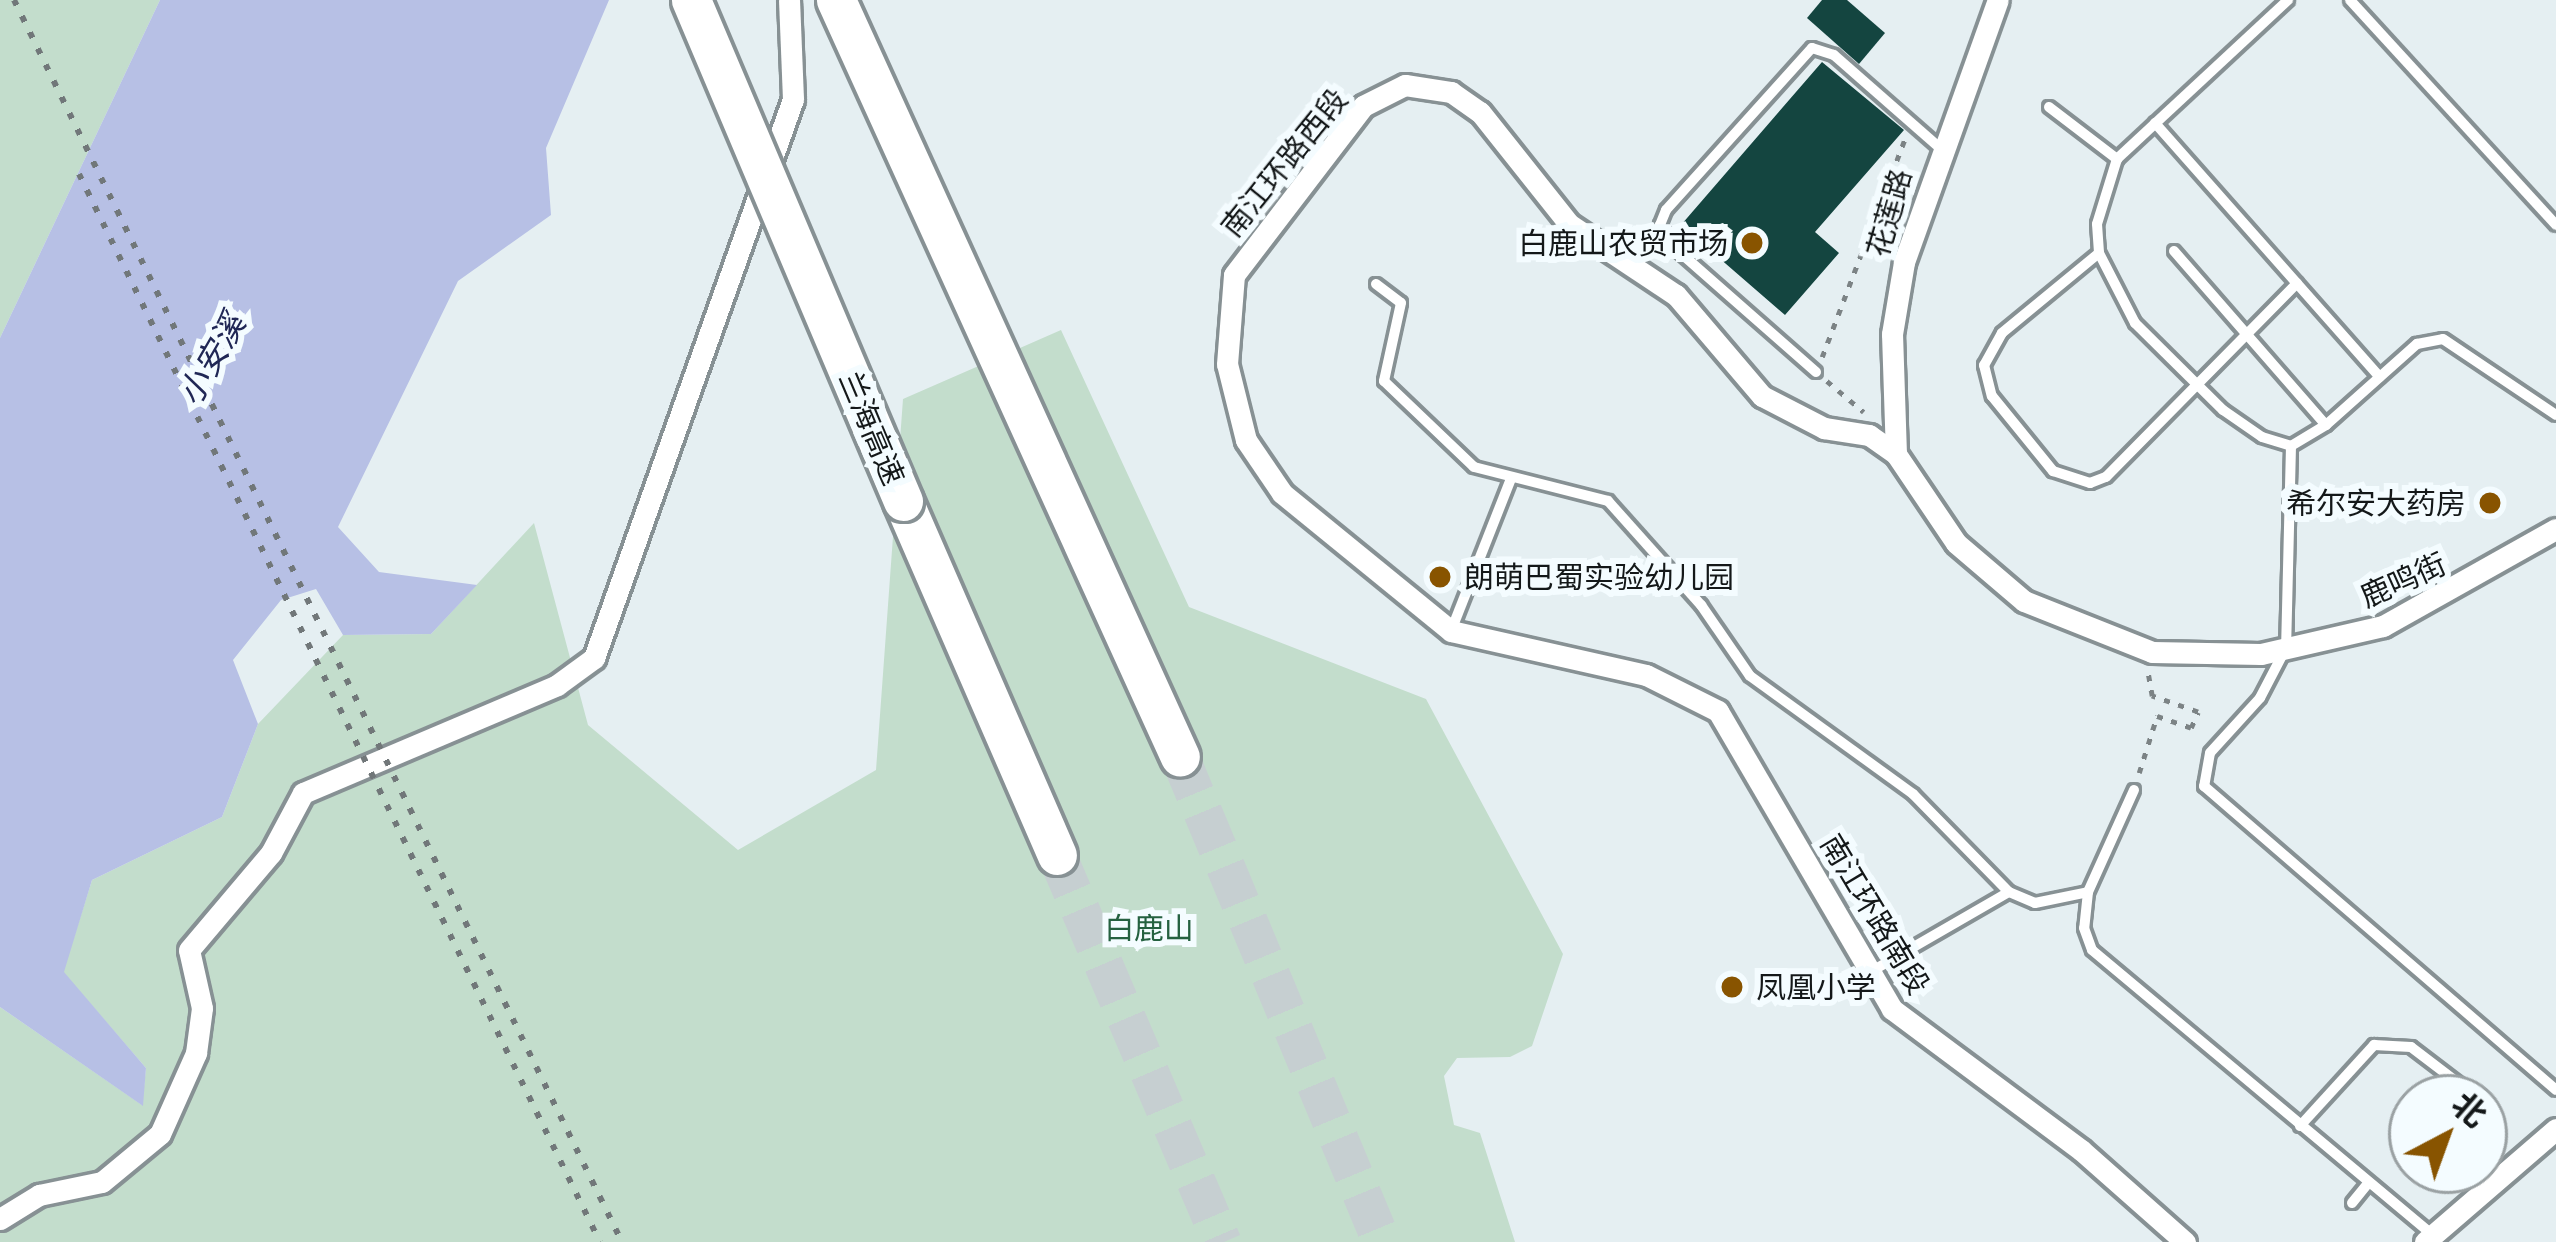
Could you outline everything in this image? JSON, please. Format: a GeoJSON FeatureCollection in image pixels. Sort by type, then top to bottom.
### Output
{"type":"FeatureCollection","features":[{"type":"Feature","properties":{"kind":"highway","name":"兰海高速"},"geometry":{"type":"LineString","coordinates":[[692,0],[1057,855]]}},
{"type":"Feature","properties":{"kind":"highway"},"geometry":{"type":"LineString","coordinates":[[836,0],[1180,757]]}},
{"type":"Feature","properties":{"kind":"street"},"geometry":{"type":"LineString","coordinates":[[0,1219],[39,1195],[102,1182],[160,1134],[196,1054],[202,1007],[189,950],[271,853],[303,793],[557,685],[594,658],[793,99],[790,0]]}},
{"type":"Feature","properties":{"kind":"street","name":"花莲路"},"geometry":{"type":"LineString","coordinates":[[1896,454],[1892,334],[1904,262],[1940,148],[1998,0]]}},
{"type":"Feature","properties":{"kind":"street","name":"南江环路西段"},"geometry":{"type":"LineString","coordinates":[[1451,631],[1260,468],[1227,364],[1234,275],[1259,233],[1363,106],[1405,85],[1451,92],[1480,112],[1569,224],[1676,295],[1762,396],[1824,428],[1869,435],[1896,454]]}},
{"type":"Feature","properties":{"kind":"street"},"geometry":{"type":"LineString","coordinates":[[1896,454],[1956,543],[2024,601],[2152,652]]}},
{"type":"Feature","properties":{"kind":"street","name":"鹿鸣街"},"geometry":{"type":"LineString","coordinates":[[2152,652],[2260,654],[2383,626],[2556,530]]}},
{"type":"Feature","properties":{"kind":"street","name":"南江环路南段"},"geometry":{"type":"LineString","coordinates":[[1451,631],[1646,675],[1718,711],[1868,974],[1915,1030],[2065,1138],[2185,1242]]}},
{"type":"Feature","properties":{"kind":"street"},"geometry":{"type":"LineString","coordinates":[[2429,1239],[2556,1129]]}},
{"type":"Feature","properties":{"kind":"lane"},"geometry":{"type":"LineString","coordinates":[[2288,0],[2116,159],[2097,224],[2099,253],[2135,323],[2195,386],[2262,437],[2291,446],[2326,425],[2417,344],[2443,339],[2556,415]]}},
{"type":"Feature","properties":{"kind":"lane"},"geometry":{"type":"LineString","coordinates":[[2350,0],[2556,225]]}},
{"type":"Feature","properties":{"kind":"lane"},"geometry":{"type":"LineString","coordinates":[[1816,372],[1676,249],[1660,225],[1812,48],[1834,56],[1940,148]]}},
{"type":"Feature","properties":{"kind":"lane"},"geometry":{"type":"LineString","coordinates":[[2049,107],[2116,159]]}},
{"type":"Feature","properties":{"kind":"lane"},"geometry":{"type":"LineString","coordinates":[[2156,123],[2380,377]]}},
{"type":"Feature","properties":{"kind":"lane"},"geometry":{"type":"LineString","coordinates":[[2174,250],[2326,425]]}},
{"type":"Feature","properties":{"kind":"lane"},"geometry":{"type":"LineString","coordinates":[[2099,253],[2002,332],[1984,364],[1992,395],[2053,471],[2090,483],[2106,477],[2297,283]]}},
{"type":"Feature","properties":{"kind":"lane"},"geometry":{"type":"LineString","coordinates":[[1376,284],[1401,303],[1384,381],[1474,467],[1590,495],[1626,515],[1750,676],[1912,794],[2009,892],[2035,903],[2088,892]]}},
{"type":"Feature","properties":{"kind":"lane"},"geometry":{"type":"LineString","coordinates":[[2291,446],[2286,648],[2260,698],[2210,753],[2204,786],[2556,1090]]}},
{"type":"Feature","properties":{"kind":"lane"},"geometry":{"type":"LineString","coordinates":[[1451,631],[1511,479]]}},
{"type":"Feature","properties":{"kind":"lane"},"geometry":{"type":"LineString","coordinates":[[2134,790],[2088,892],[2084,928],[2092,950],[2429,1239]]}},
{"type":"Feature","properties":{"kind":"lane"},"geometry":{"type":"LineString","coordinates":[[1868,974],[2009,892]]}},
{"type":"Feature","properties":{"kind":"lane"},"geometry":{"type":"LineString","coordinates":[[2300,1126],[2374,1045],[2411,1047],[2446,1074]]}},
{"type":"Feature","properties":{"kind":"lane"},"geometry":{"type":"LineString","coordinates":[[2352,1203],[2368,1183]]}},
{"type":"Feature","properties":{"kind":"path"},"geometry":{"type":"LineString","coordinates":[[1896,454],[1877,423],[1816,372],[1911,130],[1900,112]]}},
{"type":"Feature","properties":{"kind":"path"},"geometry":{"type":"LineString","coordinates":[[2134,790],[2156,716],[2191,728],[2198,712],[2152,696],[2152,652]]}},
{"type":"Feature","properties":{"kind":"green space"},"geometry":{"type":"Polygon","coordinates":[[[0,0],[160,0],[0,338],[0,0]]]}},
{"type":"Feature","properties":{"kind":"green space","name":"白鹿山"},"geometry":{"type":"Polygon","coordinates":[[[1061,330],[1189,607],[1426,699],[1563,954],[1532,1046],[1510,1057],[1457,1058],[1444,1076],[1454,1125],[1480,1133],[1515,1242],[0,1242],[0,1007],[142,1105],[146,1068],[63,972],[92,880],[222,817],[258,724],[343,635],[431,634],[534,523],[588,725],[738,850],[876,770],[903,399],[1061,330]]]}},
{"type":"Feature","properties":{"kind":"water","name":"小安溪"},"geometry":{"type":"Polygon","coordinates":[[[160,0],[609,0],[546,148],[551,215],[458,281],[338,527],[379,572],[477,585],[431,634],[343,635],[316,589],[281,600],[233,660],[258,724],[222,817],[92,880],[64,972],[146,1068],[143,1106],[0,1007],[0,338],[160,0]]]}},
{"type":"Feature","properties":{"kind":"building"},"geometry":{"type":"Polygon","coordinates":[[[1822,0],[1847,0],[1885,33],[1859,64],[1807,18],[1822,0]]]}},
{"type":"Feature","properties":{"kind":"building"},"geometry":{"type":"Polygon","coordinates":[[[1822,62],[1904,130],[1815,232],[1839,253],[1785,315],[1681,225],[1822,62]]]}},
{"type":"Feature","properties":{"kind":"tunnel"},"geometry":{"type":"LineString","coordinates":[[1180,757],[1382,1242]]}},
{"type":"Feature","properties":{"kind":"tunnel"},"geometry":{"type":"LineString","coordinates":[[1057,855],[1222,1242]]}},
{"type":"Feature","properties":{"kind":"railway"},"geometry":{"type":"LineString","coordinates":[[14,0],[622,1242]]}},
{"type":"Feature","properties":{"kind":"railway"},"geometry":{"type":"LineString","coordinates":[[79,174],[600,1242]]}},
{"type":"Feature","properties":{"kind":"place","name":"白鹿山农贸市场"},"geometry":{"type":"Point","coordinates":[1752,243]}},
{"type":"Feature","properties":{"kind":"place","name":"希尔安大药房"},"geometry":{"type":"Point","coordinates":[2490,503]}},
{"type":"Feature","properties":{"kind":"place","name":"朗萌巴蜀实验幼儿园"},"geometry":{"type":"Point","coordinates":[1440,577]}},
{"type":"Feature","properties":{"kind":"place","name":"凤凰小学"},"geometry":{"type":"Point","coordinates":[1732,987]}}]}
